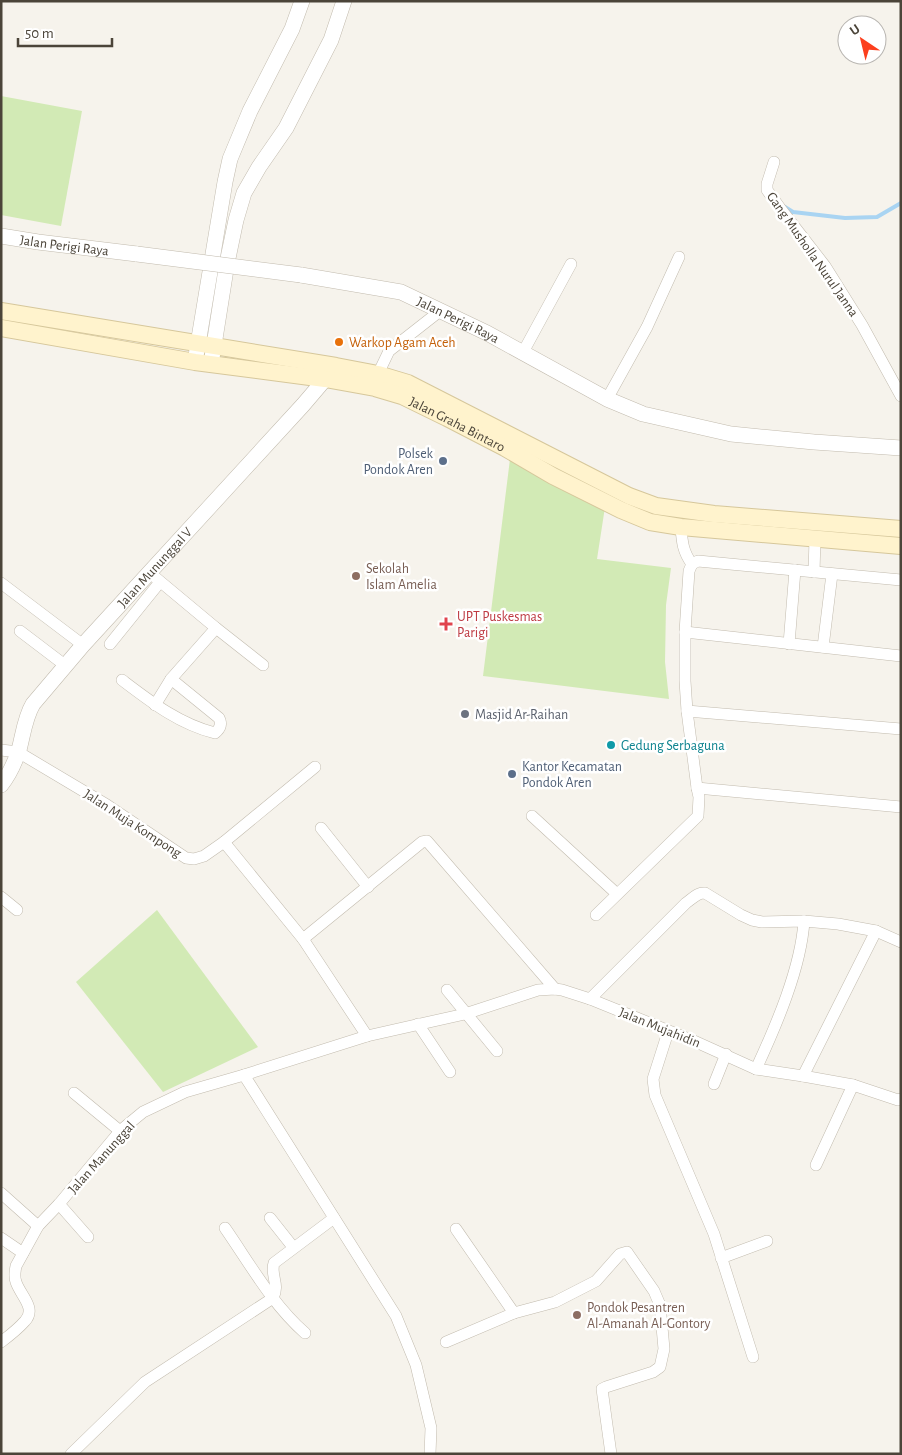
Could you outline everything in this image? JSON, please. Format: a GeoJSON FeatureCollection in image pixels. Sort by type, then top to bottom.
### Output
{"type":"FeatureCollection","features":[{"type":"Feature","properties":{"kind":"main road","name":"Jalan Graha Bintaro"},"geometry":{"type":"LineString","coordinates":[[1,311],[336,366],[377,381],[402,396],[629,496],[656,506],[901,546]]}},
{"type":"Feature","properties":{"kind":"main road","name":"Jalan Graha Bintaro"},"geometry":{"type":"LineString","coordinates":[[1,328],[203,363],[326,379],[377,381]]}},
{"type":"Feature","properties":{"kind":"main road","name":"Jalan Graha Bintaro"},"geometry":{"type":"LineString","coordinates":[[509,442],[553,476],[620,510],[650,522],[681,527],[815,531],[901,529]]}},
{"type":"Feature","properties":{"kind":"street"},"geometry":{"type":"LineString","coordinates":[[203,363],[225,182],[230,159],[250,111],[292,29],[302,1]]}},
{"type":"Feature","properties":{"kind":"street"},"geometry":{"type":"LineString","coordinates":[[205,345],[244,193],[259,167],[286,128],[330,40],[344,1]]}},
{"type":"Feature","properties":{"kind":"street","name":"Gang Musholla Nurul Janna"},"geometry":{"type":"LineString","coordinates":[[774,162],[767,190],[825,266],[862,325],[901,396]]}},
{"type":"Feature","properties":{"kind":"street","name":"Jalan Perigi Raya"},"geometry":{"type":"LineString","coordinates":[[1,236],[301,275],[401,292],[487,333],[522,354],[607,399],[643,414],[731,434],[901,448]]}},
{"type":"Feature","properties":{"kind":"street"},"geometry":{"type":"LineString","coordinates":[[607,399],[646,327],[679,257]]}},
{"type":"Feature","properties":{"kind":"street"},"geometry":{"type":"LineString","coordinates":[[522,354],[571,264]]}},
{"type":"Feature","properties":{"kind":"street"},"geometry":{"type":"LineString","coordinates":[[377,381],[389,351],[440,311]]}},
{"type":"Feature","properties":{"kind":"street","name":"Jalan Mununggal V"},"geometry":{"type":"LineString","coordinates":[[1,785],[8,776],[18,752],[29,710],[83,645],[155,577],[336,366]]}},
{"type":"Feature","properties":{"kind":"street"},"geometry":{"type":"LineString","coordinates":[[681,527],[682,543],[686,556],[692,564]]}},
{"type":"Feature","properties":{"kind":"street"},"geometry":{"type":"LineString","coordinates":[[814,572],[815,531]]}},
{"type":"Feature","properties":{"kind":"street"},"geometry":{"type":"LineString","coordinates":[[596,915],[698,816],[699,797],[684,681],[688,571],[692,564],[698,561],[901,580]]}},
{"type":"Feature","properties":{"kind":"street"},"geometry":{"type":"LineString","coordinates":[[789,644],[795,570]]}},
{"type":"Feature","properties":{"kind":"street"},"geometry":{"type":"LineString","coordinates":[[824,647],[832,574]]}},
{"type":"Feature","properties":{"kind":"street"},"geometry":{"type":"LineString","coordinates":[[110,644],[155,577],[263,665]]}},
{"type":"Feature","properties":{"kind":"street"},"geometry":{"type":"LineString","coordinates":[[1,583],[83,645]]}},
{"type":"Feature","properties":{"kind":"street"},"geometry":{"type":"LineString","coordinates":[[155,705],[172,679],[216,628]]}},
{"type":"Feature","properties":{"kind":"street"},"geometry":{"type":"LineString","coordinates":[[20,631],[66,666]]}},
{"type":"Feature","properties":{"kind":"street"},"geometry":{"type":"LineString","coordinates":[[685,632],[901,656]]}},
{"type":"Feature","properties":{"kind":"street"},"geometry":{"type":"LineString","coordinates":[[122,680],[176,718],[208,731],[215,733],[218,731],[220,727],[219,718],[172,679]]}},
{"type":"Feature","properties":{"kind":"street"},"geometry":{"type":"LineString","coordinates":[[687,712],[901,729]]}},
{"type":"Feature","properties":{"kind":"street"},"geometry":{"type":"LineString","coordinates":[[1,750],[18,752]]}},
{"type":"Feature","properties":{"kind":"street","name":"Jalan Muja Kompong"},"geometry":{"type":"LineString","coordinates":[[18,752],[107,805],[186,858],[194,859],[204,856],[224,842],[315,767]]}},
{"type":"Feature","properties":{"kind":"street"},"geometry":{"type":"LineString","coordinates":[[697,788],[901,807]]}},
{"type":"Feature","properties":{"kind":"street"},"geometry":{"type":"LineString","coordinates":[[532,816],[617,894]]}},
{"type":"Feature","properties":{"kind":"street"},"geometry":{"type":"LineString","coordinates":[[321,828],[368,887]]}},
{"type":"Feature","properties":{"kind":"street"},"geometry":{"type":"LineString","coordinates":[[303,939],[422,842],[427,841],[555,989]]}},
{"type":"Feature","properties":{"kind":"street"},"geometry":{"type":"LineString","coordinates":[[224,842],[303,939],[366,1036]]}},
{"type":"Feature","properties":{"kind":"street"},"geometry":{"type":"LineString","coordinates":[[590,999],[686,903],[698,894],[705,893],[752,920],[762,922],[838,924],[876,932],[901,942]]}},
{"type":"Feature","properties":{"kind":"street"},"geometry":{"type":"LineString","coordinates":[[1,897],[17,910]]}},
{"type":"Feature","properties":{"kind":"street"},"geometry":{"type":"LineString","coordinates":[[756,1069],[771,1037],[792,977],[803,939],[804,922]]}},
{"type":"Feature","properties":{"kind":"street"},"geometry":{"type":"LineString","coordinates":[[803,1076],[876,932]]}},
{"type":"Feature","properties":{"kind":"street"},"geometry":{"type":"LineString","coordinates":[[447,990],[497,1051]]}},
{"type":"Feature","properties":{"kind":"street","name":"Jalan Mujahidin"},"geometry":{"type":"LineString","coordinates":[[418,1024],[465,1014],[538,990],[562,990],[590,999],[726,1054],[756,1069],[853,1085],[898,1100],[901,1099]]}},
{"type":"Feature","properties":{"kind":"street"},"geometry":{"type":"LineString","coordinates":[[418,1024],[450,1072]]}},
{"type":"Feature","properties":{"kind":"street","name":"Jalan Manunggal"},"geometry":{"type":"LineString","coordinates":[[1,1342],[26,1320],[30,1314],[30,1308],[16,1282],[14,1273],[38,1226],[120,1131],[143,1112],[168,1098],[185,1092],[366,1036],[418,1024]]}},
{"type":"Feature","properties":{"kind":"street"},"geometry":{"type":"LineString","coordinates":[[668,1032],[653,1079],[655,1095],[714,1234],[753,1357]]}},
{"type":"Feature","properties":{"kind":"street"},"geometry":{"type":"LineString","coordinates":[[714,1084],[726,1054]]}},
{"type":"Feature","properties":{"kind":"street"},"geometry":{"type":"LineString","coordinates":[[244,1075],[396,1316],[416,1364],[431,1428],[430,1454]]}},
{"type":"Feature","properties":{"kind":"street"},"geometry":{"type":"LineString","coordinates":[[816,1165],[853,1085]]}},
{"type":"Feature","properties":{"kind":"street"},"geometry":{"type":"LineString","coordinates":[[74,1093],[120,1131]]}},
{"type":"Feature","properties":{"kind":"street"},"geometry":{"type":"LineString","coordinates":[[1,1192],[38,1226]]}},
{"type":"Feature","properties":{"kind":"street"},"geometry":{"type":"LineString","coordinates":[[58,1204],[88,1237]]}},
{"type":"Feature","properties":{"kind":"street"},"geometry":{"type":"LineString","coordinates":[[270,1218],[293,1247]]}},
{"type":"Feature","properties":{"kind":"street"},"geometry":{"type":"LineString","coordinates":[[71,1454],[146,1382],[273,1298],[277,1289],[272,1267],[277,1260],[334,1218]]}},
{"type":"Feature","properties":{"kind":"street"},"geometry":{"type":"LineString","coordinates":[[225,1228],[273,1298],[289,1319],[305,1333]]}},
{"type":"Feature","properties":{"kind":"street"},"geometry":{"type":"LineString","coordinates":[[456,1229],[514,1313]]}},
{"type":"Feature","properties":{"kind":"street"},"geometry":{"type":"LineString","coordinates":[[1,1238],[23,1253]]}},
{"type":"Feature","properties":{"kind":"street"},"geometry":{"type":"LineString","coordinates":[[721,1258],[767,1241]]}},
{"type":"Feature","properties":{"kind":"street"},"geometry":{"type":"LineString","coordinates":[[446,1342],[514,1313],[555,1302],[596,1281],[620,1254],[627,1252],[654,1291],[660,1305],[664,1348],[660,1367],[653,1372],[602,1389],[611,1454]]}},
{"type":"Feature","properties":{"kind":"green space"},"geometry":{"type":"Polygon","coordinates":[[[1,96],[82,111],[61,226],[1,215],[1,96]]]}},
{"type":"Feature","properties":{"kind":"green space"},"geometry":{"type":"Polygon","coordinates":[[[510,459],[605,507],[597,559],[671,568],[666,605],[665,662],[669,699],[483,676],[510,459]]]}},
{"type":"Feature","properties":{"kind":"green space"},"geometry":{"type":"Polygon","coordinates":[[[157,910],[258,1047],[163,1092],[76,982],[157,910]]]}},
{"type":"Feature","properties":{"kind":"waterway"},"geometry":{"type":"LineString","coordinates":[[785,207],[793,212],[845,218],[877,217],[901,203]]}},
{"type":"Feature","properties":{"kind":"place","name":"Warkop Agam Aceh"},"geometry":{"type":"Point","coordinates":[339,342]}},
{"type":"Feature","properties":{"kind":"place","name":"Polsek Pondok Aren"},"geometry":{"type":"Point","coordinates":[443,461]}},
{"type":"Feature","properties":{"kind":"place","name":"Sekolah Islam Amelia"},"geometry":{"type":"Point","coordinates":[356,576]}},
{"type":"Feature","properties":{"kind":"place","name":"UPT Puskesmas Parigi"},"geometry":{"type":"Point","coordinates":[446,624]}},
{"type":"Feature","properties":{"kind":"place","name":"Masjid Ar-Raihan"},"geometry":{"type":"Point","coordinates":[465,714]}},
{"type":"Feature","properties":{"kind":"place","name":"Gedung Serbaguna"},"geometry":{"type":"Point","coordinates":[611,745]}},
{"type":"Feature","properties":{"kind":"place","name":"Kantor Kecamatan Pondok Aren"},"geometry":{"type":"Point","coordinates":[512,774]}},
{"type":"Feature","properties":{"kind":"place","name":"Pondok Pesantren Al-Amanah Al-Gontory"},"geometry":{"type":"Point","coordinates":[577,1315]}}]}
